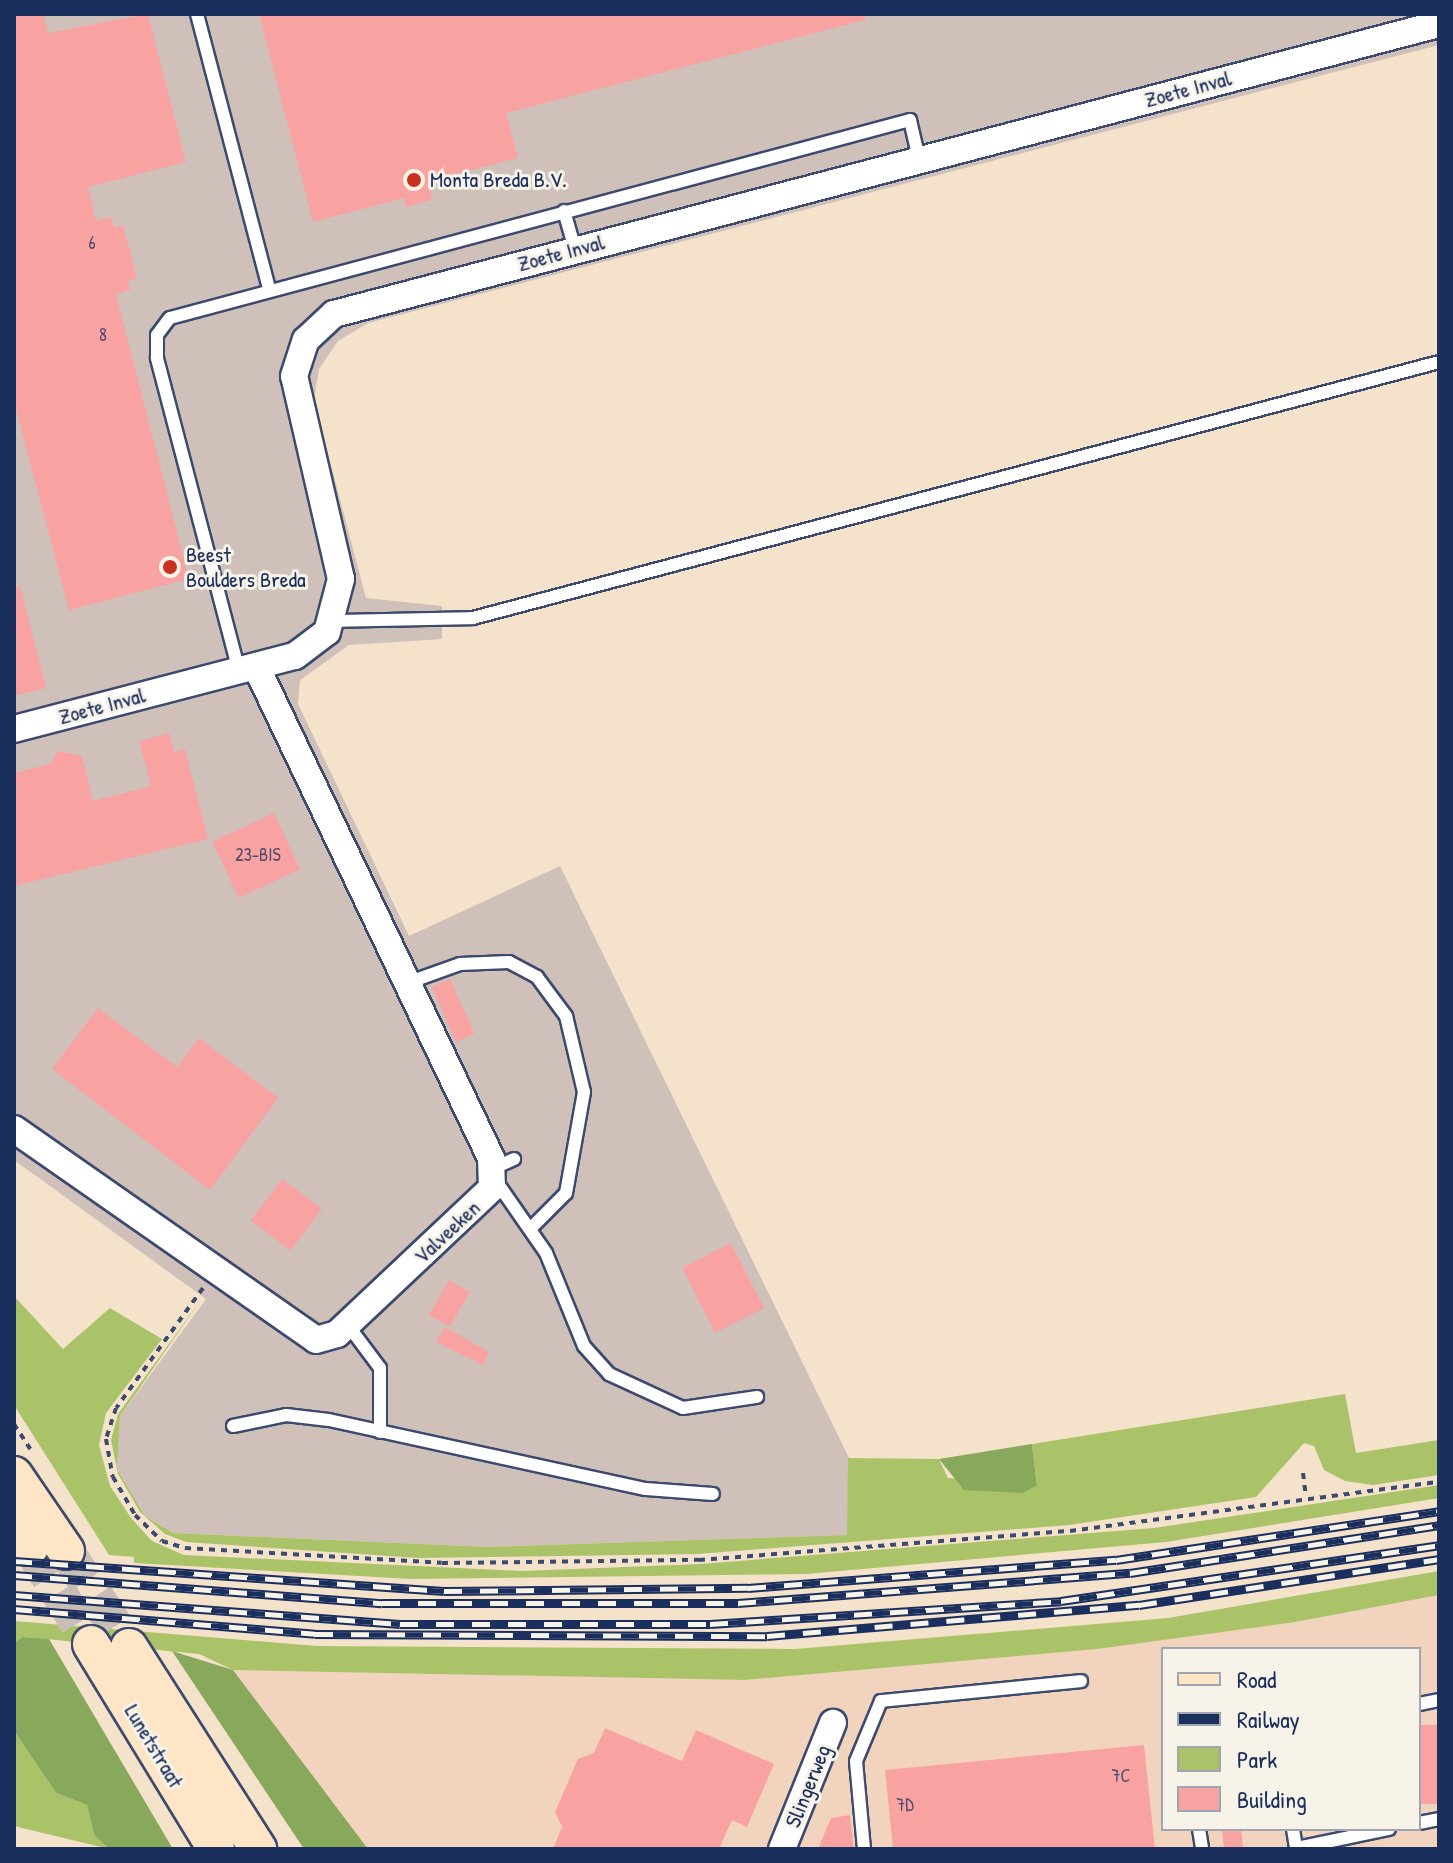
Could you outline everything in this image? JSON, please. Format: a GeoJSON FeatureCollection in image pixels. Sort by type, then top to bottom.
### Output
{"type":"FeatureCollection","features":[{"type":"Feature","properties":{"kind":"main road"},"geometry":{"type":"LineString","coordinates":[[14,1475],[66,1551]]}},
{"type":"Feature","properties":{"kind":"main road","name":"Lunetstraat"},"geometry":{"type":"LineString","coordinates":[[91,1644],[216,1849]]}},
{"type":"Feature","properties":{"kind":"main road","name":"Lunetstraat"},"geometry":{"type":"LineString","coordinates":[[129,1647],[258,1849]]}},
{"type":"Feature","properties":{"kind":"street","name":"Zoete Inval"},"geometry":{"type":"LineString","coordinates":[[14,729],[247,669],[307,650],[333,621],[339,565],[294,390],[306,340],[348,308],[1439,24]]}},
{"type":"Feature","properties":{"kind":"street"},"geometry":{"type":"LineString","coordinates":[[247,669],[501,1169]]}},
{"type":"Feature","properties":{"kind":"street","name":"Valveeken"},"geometry":{"type":"LineString","coordinates":[[14,1129],[304,1337],[327,1339],[486,1196],[501,1169]]}},
{"type":"Feature","properties":{"kind":"street","name":"Slingerweg"},"geometry":{"type":"LineString","coordinates":[[782,1849],[833,1723]]}},
{"type":"Feature","properties":{"kind":"lane"},"geometry":{"type":"LineString","coordinates":[[197,14],[269,289]]}},
{"type":"Feature","properties":{"kind":"lane"},"geometry":{"type":"LineString","coordinates":[[247,669],[156,342],[170,318],[269,289],[910,120],[919,159]]}},
{"type":"Feature","properties":{"kind":"lane"},"geometry":{"type":"LineString","coordinates":[[564,211],[575,249]]}},
{"type":"Feature","properties":{"kind":"lane"},"geometry":{"type":"LineString","coordinates":[[333,621],[473,618],[1439,362]]}},
{"type":"Feature","properties":{"kind":"lane"},"geometry":{"type":"LineString","coordinates":[[407,983],[460,964],[509,962],[537,977],[566,1016],[584,1092],[566,1193],[531,1228]]}},
{"type":"Feature","properties":{"kind":"lane"},"geometry":{"type":"LineString","coordinates":[[501,1169],[584,1346],[609,1374],[683,1408],[757,1397]]}},
{"type":"Feature","properties":{"kind":"lane"},"geometry":{"type":"LineString","coordinates":[[347,1324],[380,1368],[380,1432]]}},
{"type":"Feature","properties":{"kind":"lane"},"geometry":{"type":"LineString","coordinates":[[233,1426],[286,1415],[646,1489],[713,1494]]}},
{"type":"Feature","properties":{"kind":"lane"},"geometry":{"type":"LineString","coordinates":[[864,1849],[856,1761],[881,1701],[1081,1681]]}},
{"type":"Feature","properties":{"kind":"lane"},"geometry":{"type":"LineString","coordinates":[[1296,1848],[1379,1831]]}},
{"type":"Feature","properties":{"kind":"path"},"geometry":{"type":"LineString","coordinates":[[214,1273],[116,1408],[106,1439],[113,1477],[135,1515],[162,1541],[185,1548],[442,1563],[699,1560],[1070,1531],[1306,1497],[1439,1482]]}},
{"type":"Feature","properties":{"kind":"path"},"geometry":{"type":"LineString","coordinates":[[1303,1473],[1306,1497]]}},
{"type":"Feature","properties":{"kind":"shaded area"},"geometry":{"type":"Polygon","coordinates":[[[14,14],[1439,14],[1439,45],[368,323],[338,341],[319,369],[314,401],[366,598],[442,606],[442,639],[349,645],[300,680],[298,704],[409,936],[560,866],[849,1458],[848,1535],[488,1547],[173,1533],[145,1516],[117,1469],[120,1416],[206,1299],[14,1160],[14,14]]]}},
{"type":"Feature","properties":{"kind":"shaded area"},"geometry":{"type":"Polygon","coordinates":[[[1439,1595],[1439,1849],[368,1849],[233,1670],[745,1680],[1097,1649],[1439,1595]]]}},
{"type":"Feature","properties":{"kind":"green space"},"geometry":{"type":"Polygon","coordinates":[[[14,1296],[63,1349],[110,1308],[162,1339],[106,1413],[99,1445],[110,1486],[131,1518],[152,1541],[184,1555],[523,1571],[700,1564],[1154,1528],[1439,1485],[1439,1498],[1166,1542],[806,1574],[411,1579],[134,1563],[134,1557],[109,1555],[14,1405],[14,1296]]]}},
{"type":"Feature","properties":{"kind":"green space"},"geometry":{"type":"Polygon","coordinates":[[[203,1297],[120,1416],[117,1469],[145,1516],[173,1533],[488,1547],[847,1535],[848,1458],[939,1459],[948,1478],[1037,1484],[1032,1444],[1345,1394],[1356,1453],[1439,1440],[1439,1475],[1373,1485],[1345,1481],[1324,1470],[1314,1446],[1304,1443],[1256,1497],[1069,1525],[698,1554],[418,1558],[186,1542],[165,1534],[140,1512],[118,1474],[111,1440],[118,1414],[203,1297]]]}},
{"type":"Feature","properties":{"kind":"green space"},"geometry":{"type":"Polygon","coordinates":[[[1032,1444],[1037,1485],[1023,1493],[964,1490],[939,1459],[1032,1444]]]}},
{"type":"Feature","properties":{"kind":"green space"},"geometry":{"type":"Polygon","coordinates":[[[1439,1571],[1439,1595],[1295,1622],[1097,1649],[745,1680],[233,1670],[199,1654],[25,1637],[14,1643],[14,1621],[317,1646],[795,1649],[1168,1618],[1439,1571]]]}},
{"type":"Feature","properties":{"kind":"green space"},"geometry":{"type":"Polygon","coordinates":[[[23,1637],[49,1639],[173,1849],[109,1849],[94,1835],[87,1805],[56,1793],[14,1731],[14,1643],[23,1637]]]}},
{"type":"Feature","properties":{"kind":"green space"},"geometry":{"type":"Polygon","coordinates":[[[172,1651],[233,1670],[368,1849],[304,1849],[172,1651]]]}},
{"type":"Feature","properties":{"kind":"green space"},"geometry":{"type":"Polygon","coordinates":[[[14,1731],[56,1793],[87,1805],[94,1835],[109,1849],[14,1826],[14,1731]]]}},
{"type":"Feature","properties":{"kind":"building"},"geometry":{"type":"Polygon","coordinates":[[[14,14],[43,14],[48,33],[148,14],[186,162],[88,187],[96,221],[111,217],[114,227],[123,225],[137,278],[128,281],[130,290],[116,294],[189,579],[69,610],[14,402],[14,14]]]}},
{"type":"Feature","properties":{"kind":"building"},"geometry":{"type":"Polygon","coordinates":[[[259,14],[865,14],[865,20],[506,113],[518,158],[428,181],[432,200],[406,207],[404,198],[313,222],[259,14]]]}},
{"type":"Feature","properties":{"kind":"building"},"geometry":{"type":"Polygon","coordinates":[[[20,586],[46,688],[14,696],[14,587],[20,586]]]}},
{"type":"Feature","properties":{"kind":"building"},"geometry":{"type":"Polygon","coordinates":[[[169,733],[174,752],[185,749],[208,839],[14,886],[14,773],[50,764],[58,751],[82,756],[93,801],[151,786],[139,741],[169,733]]]}},
{"type":"Feature","properties":{"kind":"building"},"geometry":{"type":"Polygon","coordinates":[[[274,813],[300,869],[239,898],[212,842],[274,813]]]}},
{"type":"Feature","properties":{"kind":"building"},"geometry":{"type":"Polygon","coordinates":[[[450,979],[474,1034],[456,1042],[432,987],[450,979]]]}},
{"type":"Feature","properties":{"kind":"building"},"geometry":{"type":"Polygon","coordinates":[[[98,1008],[177,1067],[199,1038],[278,1098],[210,1190],[52,1069],[98,1008]]]}},
{"type":"Feature","properties":{"kind":"building"},"geometry":{"type":"Polygon","coordinates":[[[282,1179],[322,1209],[291,1251],[251,1221],[282,1179]]]}},
{"type":"Feature","properties":{"kind":"building"},"geometry":{"type":"Polygon","coordinates":[[[731,1243],[764,1308],[715,1333],[682,1268],[731,1243]]]}},
{"type":"Feature","properties":{"kind":"building"},"geometry":{"type":"Polygon","coordinates":[[[449,1280],[470,1292],[450,1327],[429,1315],[449,1280]]]}},
{"type":"Feature","properties":{"kind":"building"},"geometry":{"type":"Polygon","coordinates":[[[445,1327],[489,1352],[483,1365],[436,1342],[445,1327]]]}},
{"type":"Feature","properties":{"kind":"building"},"geometry":{"type":"Polygon","coordinates":[[[1421,1725],[1439,1725],[1439,1804],[1421,1804],[1421,1725]]]}},
{"type":"Feature","properties":{"kind":"building"},"geometry":{"type":"Polygon","coordinates":[[[605,1728],[682,1761],[696,1730],[774,1764],[747,1827],[732,1820],[719,1849],[553,1849],[562,1827],[555,1812],[578,1759],[594,1753],[605,1728]]]}},
{"type":"Feature","properties":{"kind":"building"},"geometry":{"type":"Polygon","coordinates":[[[1144,1745],[1155,1849],[893,1849],[885,1770],[1144,1745]]]}},
{"type":"Feature","properties":{"kind":"building"},"geometry":{"type":"Polygon","coordinates":[[[850,1815],[854,1849],[818,1849],[831,1818],[850,1815]]]}},
{"type":"Feature","properties":{"kind":"building"},"geometry":{"type":"Polygon","coordinates":[[[1222,1831],[1241,1831],[1243,1849],[1224,1849],[1222,1831]]]}},
{"type":"Feature","properties":{"kind":"tunnel"},"geometry":{"type":"LineString","coordinates":[[30,1547],[91,1644]]}},
{"type":"Feature","properties":{"kind":"tunnel"},"geometry":{"type":"LineString","coordinates":[[66,1551],[129,1647]]}},
{"type":"Feature","properties":{"kind":"railway"},"geometry":{"type":"LineString","coordinates":[[14,1561],[444,1591],[748,1588],[1116,1560],[1439,1511]]}},
{"type":"Feature","properties":{"kind":"railway"},"geometry":{"type":"LineString","coordinates":[[14,1575],[382,1603],[738,1603],[1130,1573],[1439,1525]]}},
{"type":"Feature","properties":{"kind":"railway"},"geometry":{"type":"LineString","coordinates":[[14,1595],[400,1624],[710,1624],[1061,1601],[1439,1545]]}},
{"type":"Feature","properties":{"kind":"railway"},"geometry":{"type":"LineString","coordinates":[[14,1609],[315,1634],[767,1636],[1139,1605],[1439,1559]]}},
{"type":"Feature","properties":{"kind":"place","name":"Monta Breda B.V."},"geometry":{"type":"Point","coordinates":[414,180]}},
{"type":"Feature","properties":{"kind":"place","name":"Beest Boulders Breda"},"geometry":{"type":"Point","coordinates":[170,567]}}]}
